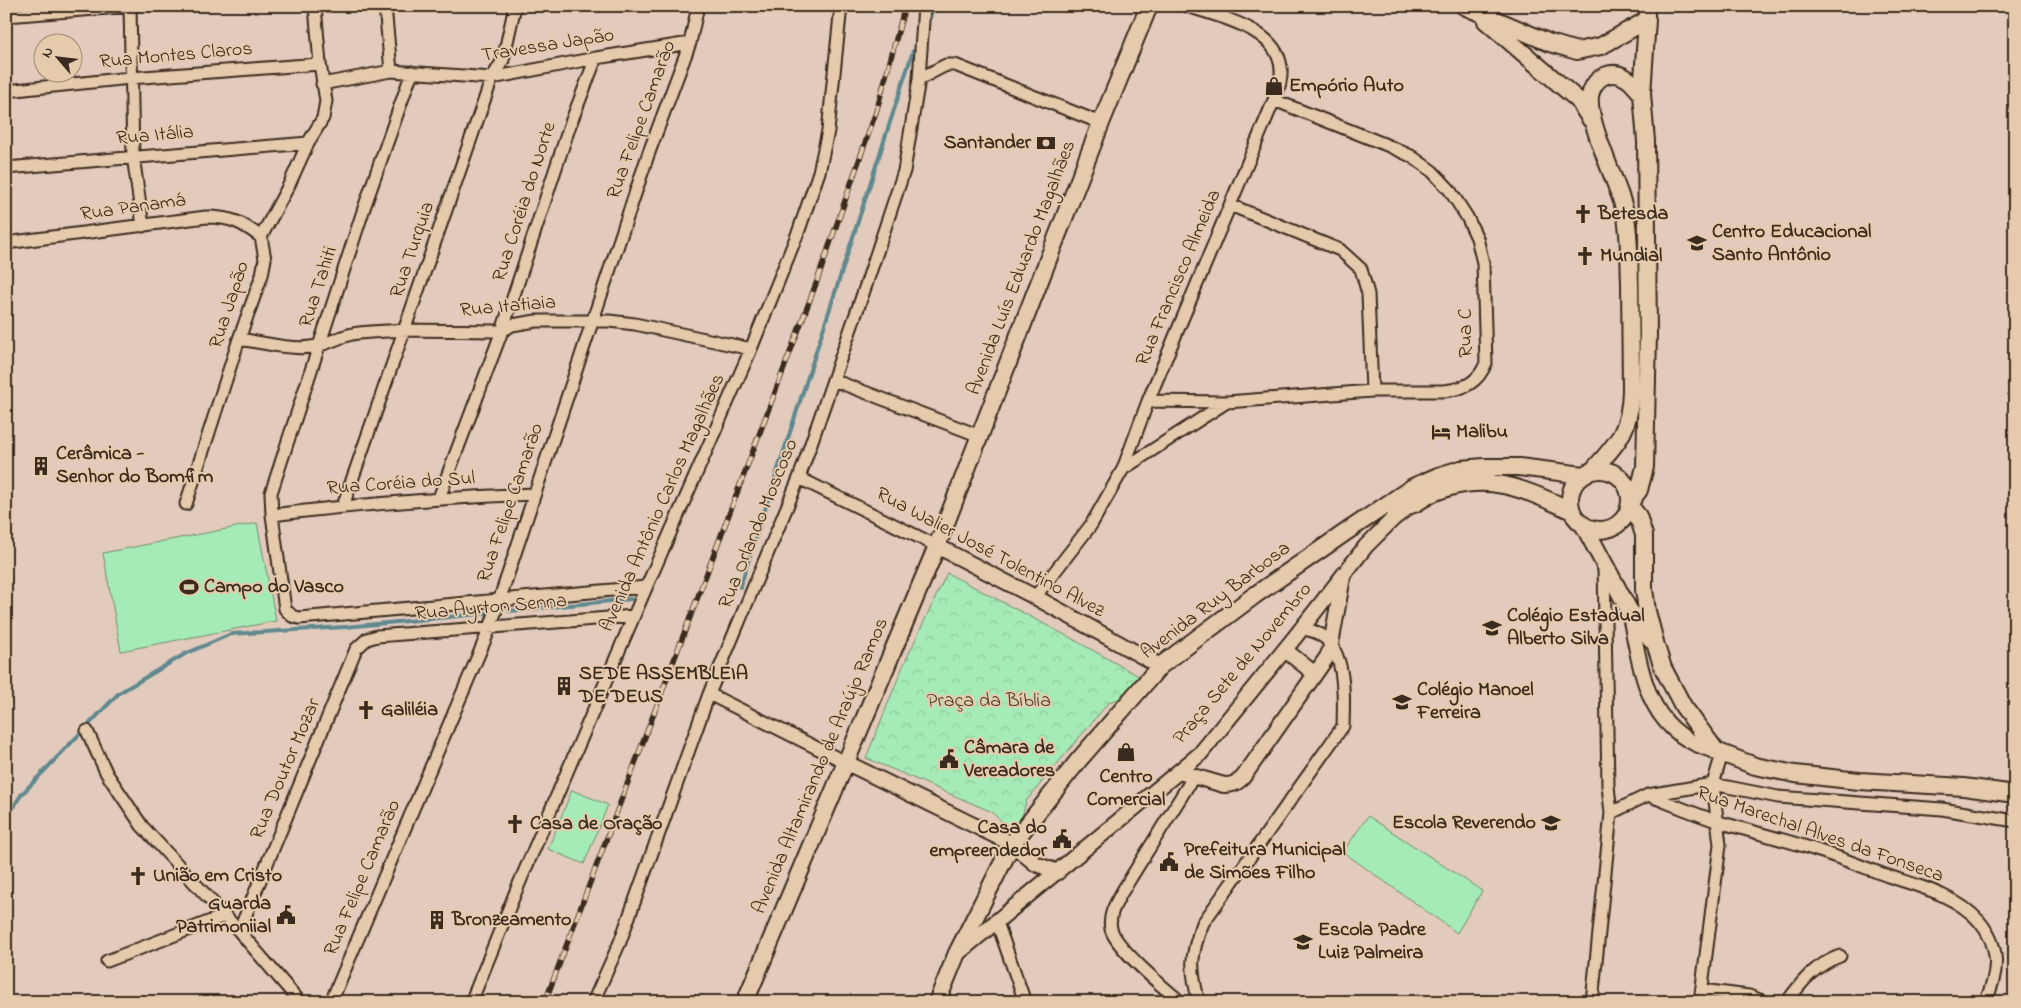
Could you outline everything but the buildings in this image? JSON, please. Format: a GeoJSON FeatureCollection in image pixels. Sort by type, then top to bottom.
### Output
{"type":"FeatureCollection","features":[{"type":"Feature","properties":{"kind":"main road","name":"Avenida Luís Eduardo Magalhães"},"geometry":{"type":"LineString","coordinates":[[937,546],[1101,123],[1149,6]]}},
{"type":"Feature","properties":{"kind":"main road"},"geometry":{"type":"LineString","coordinates":[[1469,9],[1533,36],[1577,51],[1601,46],[1647,13]]}},
{"type":"Feature","properties":{"kind":"main road"},"geometry":{"type":"LineString","coordinates":[[1469,9],[1537,63],[1578,100],[1594,125],[1618,186],[1626,213],[1629,246],[1631,409],[1628,423],[1621,437],[1576,482],[1571,492],[1570,502],[1577,521],[1593,530],[1603,531],[1621,523],[1627,515],[1638,490],[1645,467],[1648,325],[1646,141],[1642,94],[1647,13]]}},
{"type":"Feature","properties":{"kind":"main road"},"geometry":{"type":"LineString","coordinates":[[1533,36],[1537,63]]}},
{"type":"Feature","properties":{"kind":"main road"},"geometry":{"type":"LineString","coordinates":[[1594,125],[1590,93],[1598,80],[1608,74],[1618,74],[1628,78],[1642,94]]}},
{"type":"Feature","properties":{"kind":"main road","name":"Avenida Ruy Barbosa"},"geometry":{"type":"LineString","coordinates":[[937,1002],[958,953],[1012,844],[1084,754],[1160,666],[1255,595],[1414,487],[1438,476],[1461,469],[1484,467],[1519,467],[1588,472]]}},
{"type":"Feature","properties":{"kind":"main road"},"geometry":{"type":"LineString","coordinates":[[1588,472],[1604,470],[1619,476],[1629,490],[1631,504],[1642,526],[1644,535],[1644,589],[1647,611],[1663,668],[1679,699],[1719,753],[1756,766],[1795,774],[1859,781],[1964,787],[2015,794]]}},
{"type":"Feature","properties":{"kind":"main road","name":"Praça Sete de Novembro"},"geometry":{"type":"LineString","coordinates":[[1386,506],[1412,505],[1438,491],[1461,485],[1482,483],[1508,484],[1527,490],[1572,511]]}},
{"type":"Feature","properties":{"kind":"main road"},"geometry":{"type":"LineString","coordinates":[[1584,526],[1629,610],[1656,646]]}},
{"type":"Feature","properties":{"kind":"main road","name":"Avenida Altamirando de Araújo Ramos"},"geometry":{"type":"LineString","coordinates":[[745,1002],[937,546]]}},
{"type":"Feature","properties":{"kind":"street"},"geometry":{"type":"LineString","coordinates":[[6,16],[131,6],[130,78],[133,156],[142,226]]}},
{"type":"Feature","properties":{"kind":"street","name":"Rua Japão"},"geometry":{"type":"LineString","coordinates":[[186,504],[239,339],[262,275],[265,259],[261,236],[289,185],[308,143],[323,118],[326,101],[322,84],[315,6]]}},
{"type":"Feature","properties":{"kind":"street"},"geometry":{"type":"LineString","coordinates":[[385,6],[391,71]]}},
{"type":"Feature","properties":{"kind":"street","name":"Rua Turquia"},"geometry":{"type":"LineString","coordinates":[[343,506],[492,78],[503,60],[515,6]]}},
{"type":"Feature","properties":{"kind":"street","name":"Rua Felipe Camarão"},"geometry":{"type":"LineString","coordinates":[[330,1002],[490,628],[648,155],[690,43],[698,6]]}},
{"type":"Feature","properties":{"kind":"street","name":"Avenida Antônio Carlos Magalhães"},"geometry":{"type":"LineString","coordinates":[[471,1002],[516,891],[646,587],[751,349],[799,230],[819,172],[828,131],[841,6]]}},
{"type":"Feature","properties":{"kind":"street","name":"Rua Orlando Moscoso"},"geometry":{"type":"LineString","coordinates":[[593,1002],[620,942],[709,694],[799,478],[904,171],[920,79],[924,6]]}},
{"type":"Feature","properties":{"kind":"street","name":"Rua Francisco Almeida"},"geometry":{"type":"LineString","coordinates":[[1035,597],[1091,525],[1123,469],[1148,401],[1281,80],[1278,54],[1270,42],[1242,25],[1187,6]]}},
{"type":"Feature","properties":{"kind":"street","name":"Travessa Japão"},"geometry":{"type":"LineString","coordinates":[[322,84],[391,71],[492,78],[596,58],[690,43]]}},
{"type":"Feature","properties":{"kind":"street","name":"Rua Coréia do Norte"},"geometry":{"type":"LineString","coordinates":[[439,498],[502,331],[570,125],[596,58]]}},
{"type":"Feature","properties":{"kind":"street","name":"Rua Montes Claros"},"geometry":{"type":"LineString","coordinates":[[6,91],[130,78],[320,64]]}},
{"type":"Feature","properties":{"kind":"street"},"geometry":{"type":"LineString","coordinates":[[920,79],[946,64],[955,64],[1101,123]]}},
{"type":"Feature","properties":{"kind":"street","name":"Rua Tahiti"},"geometry":{"type":"LineString","coordinates":[[288,613],[284,603],[272,515],[271,493],[364,208],[412,72]]}},
{"type":"Feature","properties":{"kind":"street","name":"Rua C"},"geometry":{"type":"LineString","coordinates":[[1148,401],[1227,402],[1372,391],[1454,390],[1470,384],[1483,372],[1486,364],[1483,263],[1477,238],[1467,217],[1449,189],[1432,172],[1411,156],[1274,100]]}},
{"type":"Feature","properties":{"kind":"street","name":"Rua Itália"},"geometry":{"type":"LineString","coordinates":[[6,168],[308,143]]}},
{"type":"Feature","properties":{"kind":"street"},"geometry":{"type":"LineString","coordinates":[[1230,206],[1340,250],[1361,268],[1368,294],[1372,391]]}},
{"type":"Feature","properties":{"kind":"street","name":"Rua Panamá"},"geometry":{"type":"LineString","coordinates":[[6,243],[206,217],[222,217],[245,225],[261,236]]}},
{"type":"Feature","properties":{"kind":"street","name":"Rua Itatiaia"},"geometry":{"type":"LineString","coordinates":[[239,339],[301,348],[320,345],[347,335],[359,333],[405,330],[502,331],[512,325],[528,322],[609,321],[635,324],[751,349]]}},
{"type":"Feature","properties":{"kind":"street"},"geometry":{"type":"LineString","coordinates":[[833,380],[980,436]]}},
{"type":"Feature","properties":{"kind":"street"},"geometry":{"type":"LineString","coordinates":[[1123,469],[1227,402]]}},
{"type":"Feature","properties":{"kind":"street","name":"Rua Walier José Tolentino Alvez"},"geometry":{"type":"LineString","coordinates":[[799,478],[1035,597],[1160,666]]}},
{"type":"Feature","properties":{"kind":"street","name":"Rua Coréia do Sul"},"geometry":{"type":"LineString","coordinates":[[272,515],[343,506],[439,498],[534,494]]}},
{"type":"Feature","properties":{"kind":"street","name":"Praça Sete de Novembro"},"geometry":{"type":"LineString","coordinates":[[958,953],[1200,754],[1285,650],[1366,546],[1393,519],[1412,505]]}},
{"type":"Feature","properties":{"kind":"street"},"geometry":{"type":"LineString","coordinates":[[1592,1002],[1612,812],[1608,786],[1604,564]]}},
{"type":"Feature","properties":{"kind":"street"},"geometry":{"type":"LineString","coordinates":[[1179,772],[1224,785],[1232,785],[1239,782],[1327,657],[1331,645],[1344,574]]}},
{"type":"Feature","properties":{"kind":"street","name":"Rua Ayrton Senna"},"geometry":{"type":"LineString","coordinates":[[288,613],[299,618],[646,587]]}},
{"type":"Feature","properties":{"kind":"street"},"geometry":{"type":"LineString","coordinates":[[1629,610],[1647,691],[1658,712],[1670,728],[1684,739],[1719,753]]}},
{"type":"Feature","properties":{"kind":"street","name":"Rua Ayrton Senna"},"geometry":{"type":"LineString","coordinates":[[356,649],[366,639],[377,636],[634,616]]}},
{"type":"Feature","properties":{"kind":"street"},"geometry":{"type":"LineString","coordinates":[[1199,1002],[1194,983],[1192,963],[1196,941],[1203,923],[1343,726],[1342,676],[1337,657],[1331,645],[1319,633],[1301,629]]}},
{"type":"Feature","properties":{"kind":"street","name":"Rua Doutor Mozar"},"geometry":{"type":"LineString","coordinates":[[239,931],[356,649]]}},
{"type":"Feature","properties":{"kind":"street"},"geometry":{"type":"LineString","coordinates":[[1285,650],[1315,674]]}},
{"type":"Feature","properties":{"kind":"street"},"geometry":{"type":"LineString","coordinates":[[709,694],[1012,844],[1036,864],[1058,872]]}},
{"type":"Feature","properties":{"kind":"street"},"geometry":{"type":"LineString","coordinates":[[87,731],[107,774],[142,826],[239,931],[300,1002]]}},
{"type":"Feature","properties":{"kind":"street","name":"Rua Marechal Alves da Fonseca"},"geometry":{"type":"LineString","coordinates":[[1612,812],[1648,795],[1713,784],[1719,753]]}},
{"type":"Feature","properties":{"kind":"street"},"geometry":{"type":"LineString","coordinates":[[1181,1002],[1166,990],[1125,949],[1112,929],[1111,918],[1114,907],[1122,892],[1194,776]]}},
{"type":"Feature","properties":{"kind":"street"},"geometry":{"type":"LineString","coordinates":[[1765,1002],[1749,996],[1701,996],[1719,863],[1720,845],[1713,784],[1778,797],[1942,809],[2015,821]]}},
{"type":"Feature","properties":{"kind":"street","name":"Rua Marechal Alves da Fonseca"},"geometry":{"type":"LineString","coordinates":[[1648,795],[1717,821],[1815,850],[1937,893],[1967,910],[1979,921],[1988,934],[1994,949],[1997,969],[1992,988],[1985,1002]]}},
{"type":"Feature","properties":{"kind":"street"},"geometry":{"type":"LineString","coordinates":[[107,961],[224,916]]}},
{"type":"Feature","properties":{"kind":"street"},"geometry":{"type":"LineString","coordinates":[[997,922],[1024,1002]]}},
{"type":"Feature","properties":{"kind":"street"},"geometry":{"type":"LineString","coordinates":[[1787,1002],[1815,969],[1828,960],[1840,956]]}},
{"type":"Feature","properties":{"kind":"green space","name":"Campo do Vasco"},"geometry":{"type":"Polygon","coordinates":[[[257,523],[276,621],[121,651],[103,553],[257,523]]]}},
{"type":"Feature","properties":{"kind":"green space","name":"Praça da Bíblia"},"geometry":{"type":"Polygon","coordinates":[[[947,573],[1142,678],[1131,695],[1109,702],[1026,801],[1022,817],[1011,829],[990,811],[866,758],[904,664],[947,573]]]}},
{"type":"Feature","properties":{"kind":"green space"},"geometry":{"type":"Polygon","coordinates":[[[572,790],[608,805],[584,864],[548,849],[572,790]]]}},
{"type":"Feature","properties":{"kind":"green space"},"geometry":{"type":"Polygon","coordinates":[[[1368,816],[1482,891],[1457,933],[1343,852],[1368,816]]]}},
{"type":"Feature","properties":{"kind":"waterway"},"geometry":{"type":"LineString","coordinates":[[930,18],[933,6]]}},
{"type":"Feature","properties":{"kind":"waterway"},"geometry":{"type":"LineString","coordinates":[[740,587],[913,51]]}},
{"type":"Feature","properties":{"kind":"waterway"},"geometry":{"type":"LineString","coordinates":[[509,611],[631,599]]}},
{"type":"Feature","properties":{"kind":"waterway"},"geometry":{"type":"LineString","coordinates":[[6,819],[21,795],[119,693],[185,654],[231,634],[345,627],[490,613]]}},
{"type":"Feature","properties":{"kind":"railway"},"geometry":{"type":"LineString","coordinates":[[545,1002],[817,281],[877,109],[905,6]]}},
{"type":"Feature","properties":{"kind":"place","name":"Empório Auto"},"geometry":{"type":"Point","coordinates":[1274,86]}},
{"type":"Feature","properties":{"kind":"place","name":"Santander"},"geometry":{"type":"Point","coordinates":[1046,143]}},
{"type":"Feature","properties":{"kind":"place","name":"Betesda"},"geometry":{"type":"Point","coordinates":[1583,214]}},
{"type":"Feature","properties":{"kind":"place","name":"Centro Educacional Santo Antônio"},"geometry":{"type":"Point","coordinates":[1697,243]}},
{"type":"Feature","properties":{"kind":"place","name":"Mundial"},"geometry":{"type":"Point","coordinates":[1585,256]}},
{"type":"Feature","properties":{"kind":"place","name":"Malibu"},"geometry":{"type":"Point","coordinates":[1441,432]}},
{"type":"Feature","properties":{"kind":"place","name":"Cerâmica - Senhor do Bomfim"},"geometry":{"type":"Point","coordinates":[41,466]}},
{"type":"Feature","properties":{"kind":"place","name":"Campo do Vasco"},"geometry":{"type":"Point","coordinates":[189,587]}},
{"type":"Feature","properties":{"kind":"place","name":"Colégio Estadual Alberto Silva"},"geometry":{"type":"Point","coordinates":[1492,628]}},
{"type":"Feature","properties":{"kind":"place","name":"SEDE ASSEMBLEIA DE DEUS"},"geometry":{"type":"Point","coordinates":[564,686]}},
{"type":"Feature","properties":{"kind":"place","name":"Colégio Manoel Ferreira"},"geometry":{"type":"Point","coordinates":[1402,702]}},
{"type":"Feature","properties":{"kind":"place","name":"Galiléia"},"geometry":{"type":"Point","coordinates":[366,710]}},
{"type":"Feature","properties":{"kind":"place","name":"Centro Comercial"},"geometry":{"type":"Point","coordinates":[1126,752]}},
{"type":"Feature","properties":{"kind":"place","name":"Câmara de Vereadores"},"geometry":{"type":"Point","coordinates":[949,759]}},
{"type":"Feature","properties":{"kind":"place","name":"Escola Reverendo"},"geometry":{"type":"Point","coordinates":[1551,823]}},
{"type":"Feature","properties":{"kind":"place","name":"Casa de Oração"},"geometry":{"type":"Point","coordinates":[515,824]}},
{"type":"Feature","properties":{"kind":"place","name":"Casa do empreendedor"},"geometry":{"type":"Point","coordinates":[1062,839]}},
{"type":"Feature","properties":{"kind":"place","name":"Prefeitura Municipal de Simões Filho"},"geometry":{"type":"Point","coordinates":[1169,862]}},
{"type":"Feature","properties":{"kind":"place","name":"União em Cristo"},"geometry":{"type":"Point","coordinates":[138,876]}},
{"type":"Feature","properties":{"kind":"place","name":"Guarda Patrimoniial"},"geometry":{"type":"Point","coordinates":[286,915]}},
{"type":"Feature","properties":{"kind":"place","name":"Bronzeamento"},"geometry":{"type":"Point","coordinates":[437,920]}},
{"type":"Feature","properties":{"kind":"place","name":"Escola Padre Luiz Palmeira"},"geometry":{"type":"Point","coordinates":[1303,942]}}]}
